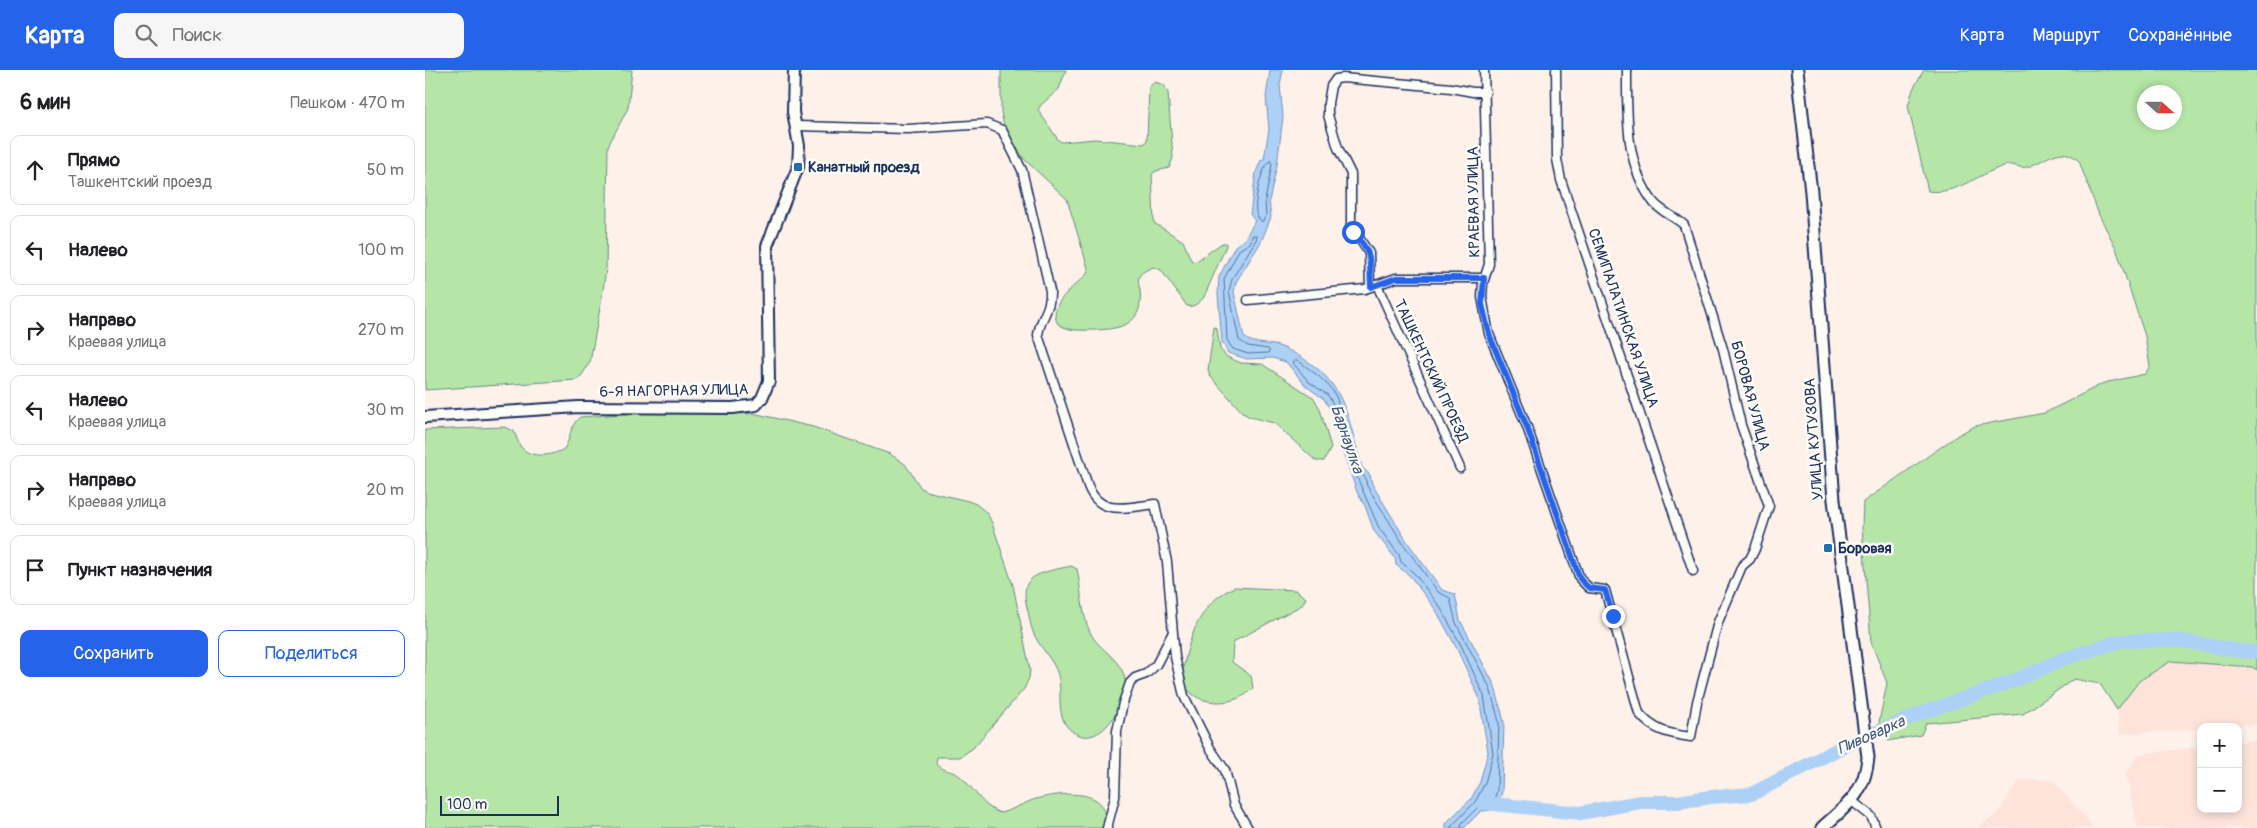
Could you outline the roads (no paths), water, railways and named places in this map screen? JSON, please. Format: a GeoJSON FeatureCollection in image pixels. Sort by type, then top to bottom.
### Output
{"type":"FeatureCollection","features":[{"type":"Feature","properties":{"kind":"main road","name":"УЛИЦА КУТУЗОВА"},"geometry":{"type":"LineString","coordinates":[[1797,70],[1811,192],[1834,500],[1868,757],[1867,774],[1860,791],[1852,801],[1822,828]]}},
{"type":"Feature","properties":{"kind":"street"},"geometry":{"type":"LineString","coordinates":[[794,70],[793,112],[797,126],[908,129],[987,124],[1002,130],[1022,170],[1050,291],[1048,309],[1039,325],[1038,335],[1087,486],[1092,498],[1102,506],[1116,508],[1155,504],[1167,562],[1175,657],[1183,696],[1205,740],[1225,770],[1234,805],[1248,828]]}},
{"type":"Feature","properties":{"kind":"street","name":"КРАЕВАЯ УЛИЦА"},"geometry":{"type":"LineString","coordinates":[[1484,70],[1489,264],[1484,278],[1482,304],[1489,334],[1527,427],[1580,579],[1589,588],[1605,590],[1637,708],[1647,722],[1659,730],[1691,737]]}},
{"type":"Feature","properties":{"kind":"street","name":"СЕМИПАЛАТИНСКАЯ УЛИЦА"},"geometry":{"type":"LineString","coordinates":[[1556,70],[1557,160],[1561,180],[1567,193],[1693,571]]}},
{"type":"Feature","properties":{"kind":"street","name":"БОРОВАЯ УЛИЦА"},"geometry":{"type":"LineString","coordinates":[[1627,70],[1628,134],[1635,167],[1655,204],[1679,219],[1684,225],[1723,349],[1741,425],[1769,506],[1755,549],[1750,559],[1743,566],[1718,622],[1697,702],[1691,737]]}},
{"type":"Feature","properties":{"kind":"street","name":"ТАШКЕНТСКИЙ ПРОЕЗД"},"geometry":{"type":"LineString","coordinates":[[1461,468],[1373,286],[1369,253],[1351,226],[1351,174],[1339,148],[1328,115],[1327,103],[1331,86],[1338,78],[1486,92]]}},
{"type":"Feature","properties":{"kind":"street","name":"6-Я НАГОРНАЯ УЛИЦА"},"geometry":{"type":"LineString","coordinates":[[425,417],[578,408],[733,408],[756,405],[763,398],[769,380],[767,246],[798,168],[799,146],[797,126]]}},
{"type":"Feature","properties":{"kind":"street"},"geometry":{"type":"LineString","coordinates":[[1248,300],[1373,286],[1396,278],[1484,278]]}},
{"type":"Feature","properties":{"kind":"street"},"geometry":{"type":"LineString","coordinates":[[1107,828],[1115,798],[1117,731],[1123,703],[1130,683],[1156,665],[1173,631]]}},
{"type":"Feature","properties":{"kind":"street"},"geometry":{"type":"LineString","coordinates":[[1852,801],[1871,816],[1876,828]]}},
{"type":"Feature","properties":{"kind":"water","name":"Барнаулка"},"geometry":{"type":"Polygon","coordinates":[[[1270,70],[1283,70],[1280,85],[1283,117],[1277,165],[1269,201],[1271,217],[1261,242],[1236,282],[1234,292],[1244,337],[1253,342],[1284,348],[1304,359],[1320,371],[1331,383],[1346,411],[1362,467],[1370,475],[1372,484],[1406,540],[1442,590],[1455,594],[1460,620],[1495,686],[1504,722],[1502,792],[1496,810],[1481,811],[1464,828],[1445,828],[1447,822],[1471,799],[1480,782],[1488,752],[1479,697],[1456,647],[1436,610],[1410,576],[1396,565],[1395,558],[1374,531],[1365,506],[1357,492],[1337,435],[1334,416],[1324,399],[1306,386],[1286,362],[1272,358],[1247,359],[1228,353],[1222,342],[1218,294],[1219,277],[1235,246],[1244,240],[1255,221],[1250,214],[1256,172],[1261,160],[1264,159],[1269,129],[1266,97],[1270,70]]]}},
{"type":"Feature","properties":{"kind":"waterway","name":"Пивоварка"},"geometry":{"type":"LineString","coordinates":[[1484,803],[1580,813],[1640,802],[1677,802],[1752,794],[1842,747],[1919,714],[2011,682],[2066,658],[2120,641],[2177,640],[2239,651],[2257,652]]}},
{"type":"Feature","properties":{"kind":"place","name":"Канатный проезд"},"geometry":{"type":"Point","coordinates":[798,167]}},
{"type":"Feature","properties":{"kind":"place","name":"Боровая"},"geometry":{"type":"Point","coordinates":[1828,548]}}]}
